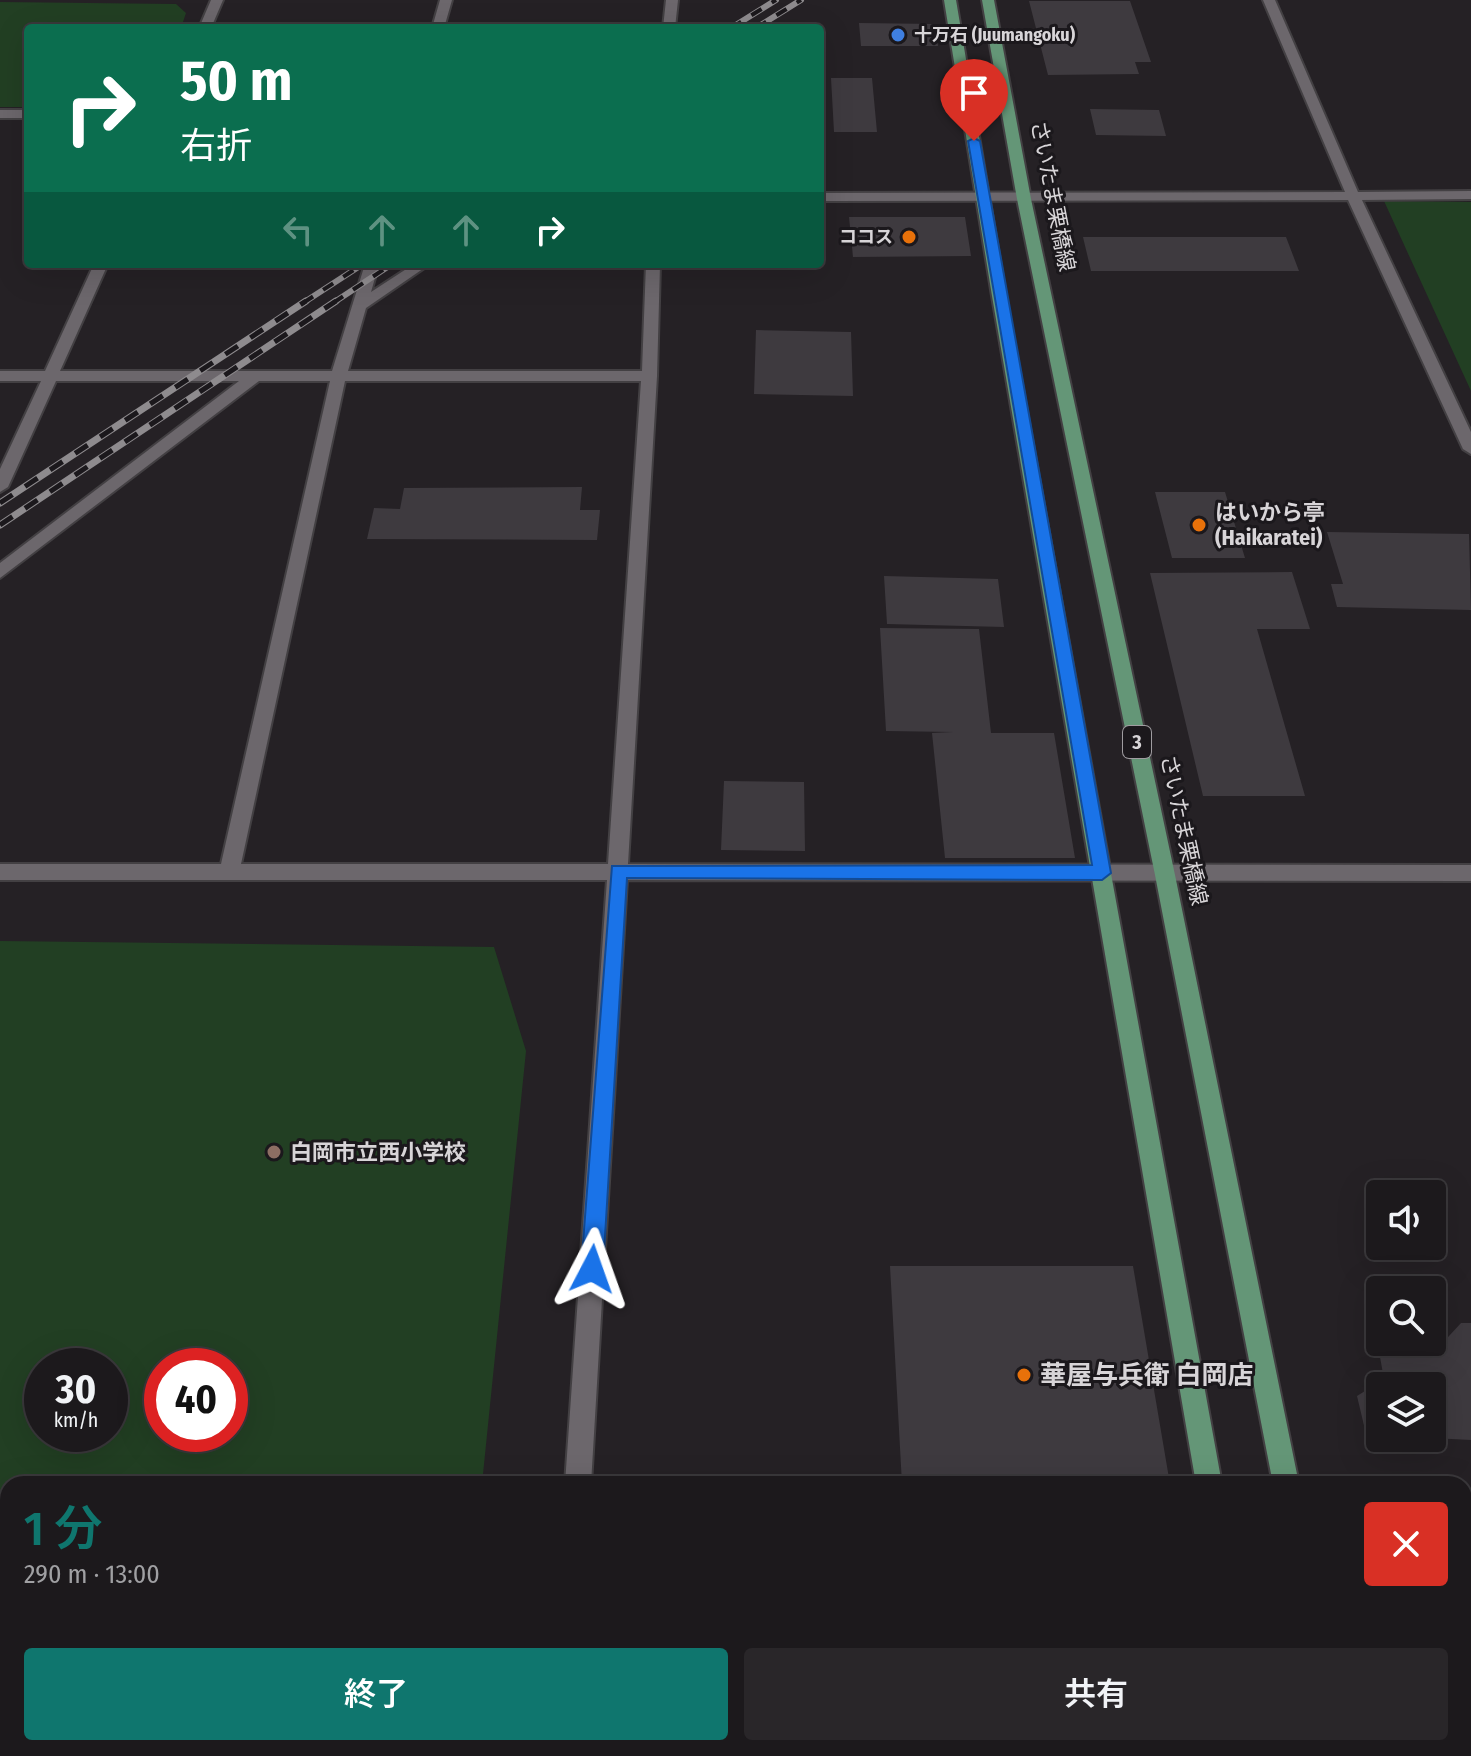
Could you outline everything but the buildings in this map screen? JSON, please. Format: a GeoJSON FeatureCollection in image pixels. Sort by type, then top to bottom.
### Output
{"type":"FeatureCollection","features":[{"type":"Feature","properties":{"kind":"main road"},"geometry":{"type":"LineString","coordinates":[[950,0],[1208,1476]]}},
{"type":"Feature","properties":{"kind":"main road","name":"さいたま栗橋線"},"geometry":{"type":"LineString","coordinates":[[988,0],[1024,199],[1165,875],[1284,1476]]}},
{"type":"Feature","properties":{"kind":"street"},"geometry":{"type":"LineString","coordinates":[[210,0],[227,0]]}},
{"type":"Feature","properties":{"kind":"street"},"geometry":{"type":"LineString","coordinates":[[207,24],[217,0]]}},
{"type":"Feature","properties":{"kind":"street"},"geometry":{"type":"LineString","coordinates":[[439,24],[446,0]]}},
{"type":"Feature","properties":{"kind":"street"},"geometry":{"type":"LineString","coordinates":[[669,24],[672,0]]}},
{"type":"Feature","properties":{"kind":"street"},"geometry":{"type":"LineString","coordinates":[[1269,0],[1352,194],[1471,449]]}},
{"type":"Feature","properties":{"kind":"street"},"geometry":{"type":"LineString","coordinates":[[0,114],[24,114]]}},
{"type":"Feature","properties":{"kind":"street"},"geometry":{"type":"LineString","coordinates":[[824,197],[1024,199],[1471,195]]}},
{"type":"Feature","properties":{"kind":"street"},"geometry":{"type":"LineString","coordinates":[[0,487],[99,268]]}},
{"type":"Feature","properties":{"kind":"street"},"geometry":{"type":"LineString","coordinates":[[229,873],[338,378],[371,268]]}},
{"type":"Feature","properties":{"kind":"street"},"geometry":{"type":"LineString","coordinates":[[360,306],[417,268]]}},
{"type":"Feature","properties":{"kind":"street"},"geometry":{"type":"LineString","coordinates":[[579,1476],[649,376],[653,268]]}},
{"type":"Feature","properties":{"kind":"street"},"geometry":{"type":"LineString","coordinates":[[0,376],[649,376]]}},
{"type":"Feature","properties":{"kind":"street"},"geometry":{"type":"LineString","coordinates":[[0,572],[255,376]]}},
{"type":"Feature","properties":{"kind":"street"},"geometry":{"type":"LineString","coordinates":[[0,872],[1471,873]]}},
{"type":"Feature","properties":{"kind":"green space"},"geometry":{"type":"Polygon","coordinates":[[[0,2],[176,4],[186,13],[182,24],[24,24],[24,107],[0,107],[0,2]]]}},
{"type":"Feature","properties":{"kind":"green space"},"geometry":{"type":"Polygon","coordinates":[[[1384,201],[1471,202],[1471,391],[1384,201]]]}},
{"type":"Feature","properties":{"kind":"green space","name":"白岡市立西小学校"},"geometry":{"type":"Polygon","coordinates":[[[0,941],[494,947],[526,1051],[483,1476],[0,1476],[0,941]]]}},
{"type":"Feature","properties":{"kind":"railway"},"geometry":{"type":"LineString","coordinates":[[737,24],[776,0]]}},
{"type":"Feature","properties":{"kind":"railway"},"geometry":{"type":"LineString","coordinates":[[762,24],[801,0]]}},
{"type":"Feature","properties":{"kind":"railway"},"geometry":{"type":"LineString","coordinates":[[303,303],[357,268]]}},
{"type":"Feature","properties":{"kind":"railway"},"geometry":{"type":"LineString","coordinates":[[333,303],[386,268]]}},
{"type":"Feature","properties":{"kind":"railway"},"geometry":{"type":"LineString","coordinates":[[0,503],[306,301]]}},
{"type":"Feature","properties":{"kind":"railway"},"geometry":{"type":"LineString","coordinates":[[0,525],[333,303]]}},
{"type":"Feature","properties":{"kind":"place","name":"十万石 (Juumangoku)"},"geometry":{"type":"Point","coordinates":[898,35]}},
{"type":"Feature","properties":{"kind":"place","name":"ココス"},"geometry":{"type":"Point","coordinates":[909,237]}},
{"type":"Feature","properties":{"kind":"place","name":"はいから亭 (Haikaratei)"},"geometry":{"type":"Point","coordinates":[1199,525]}},
{"type":"Feature","properties":{"kind":"place","name":"白岡市立西小学校"},"geometry":{"type":"Point","coordinates":[274,1152]}},
{"type":"Feature","properties":{"kind":"place","name":"華屋与兵衛 白岡店"},"geometry":{"type":"Point","coordinates":[1024,1375]}},
{"type":"Feature","properties":{"kind":"route"},"geometry":{"type":"LineString","coordinates":[[592,1269],[618,871],[1102,873],[974,141]]}}]}
